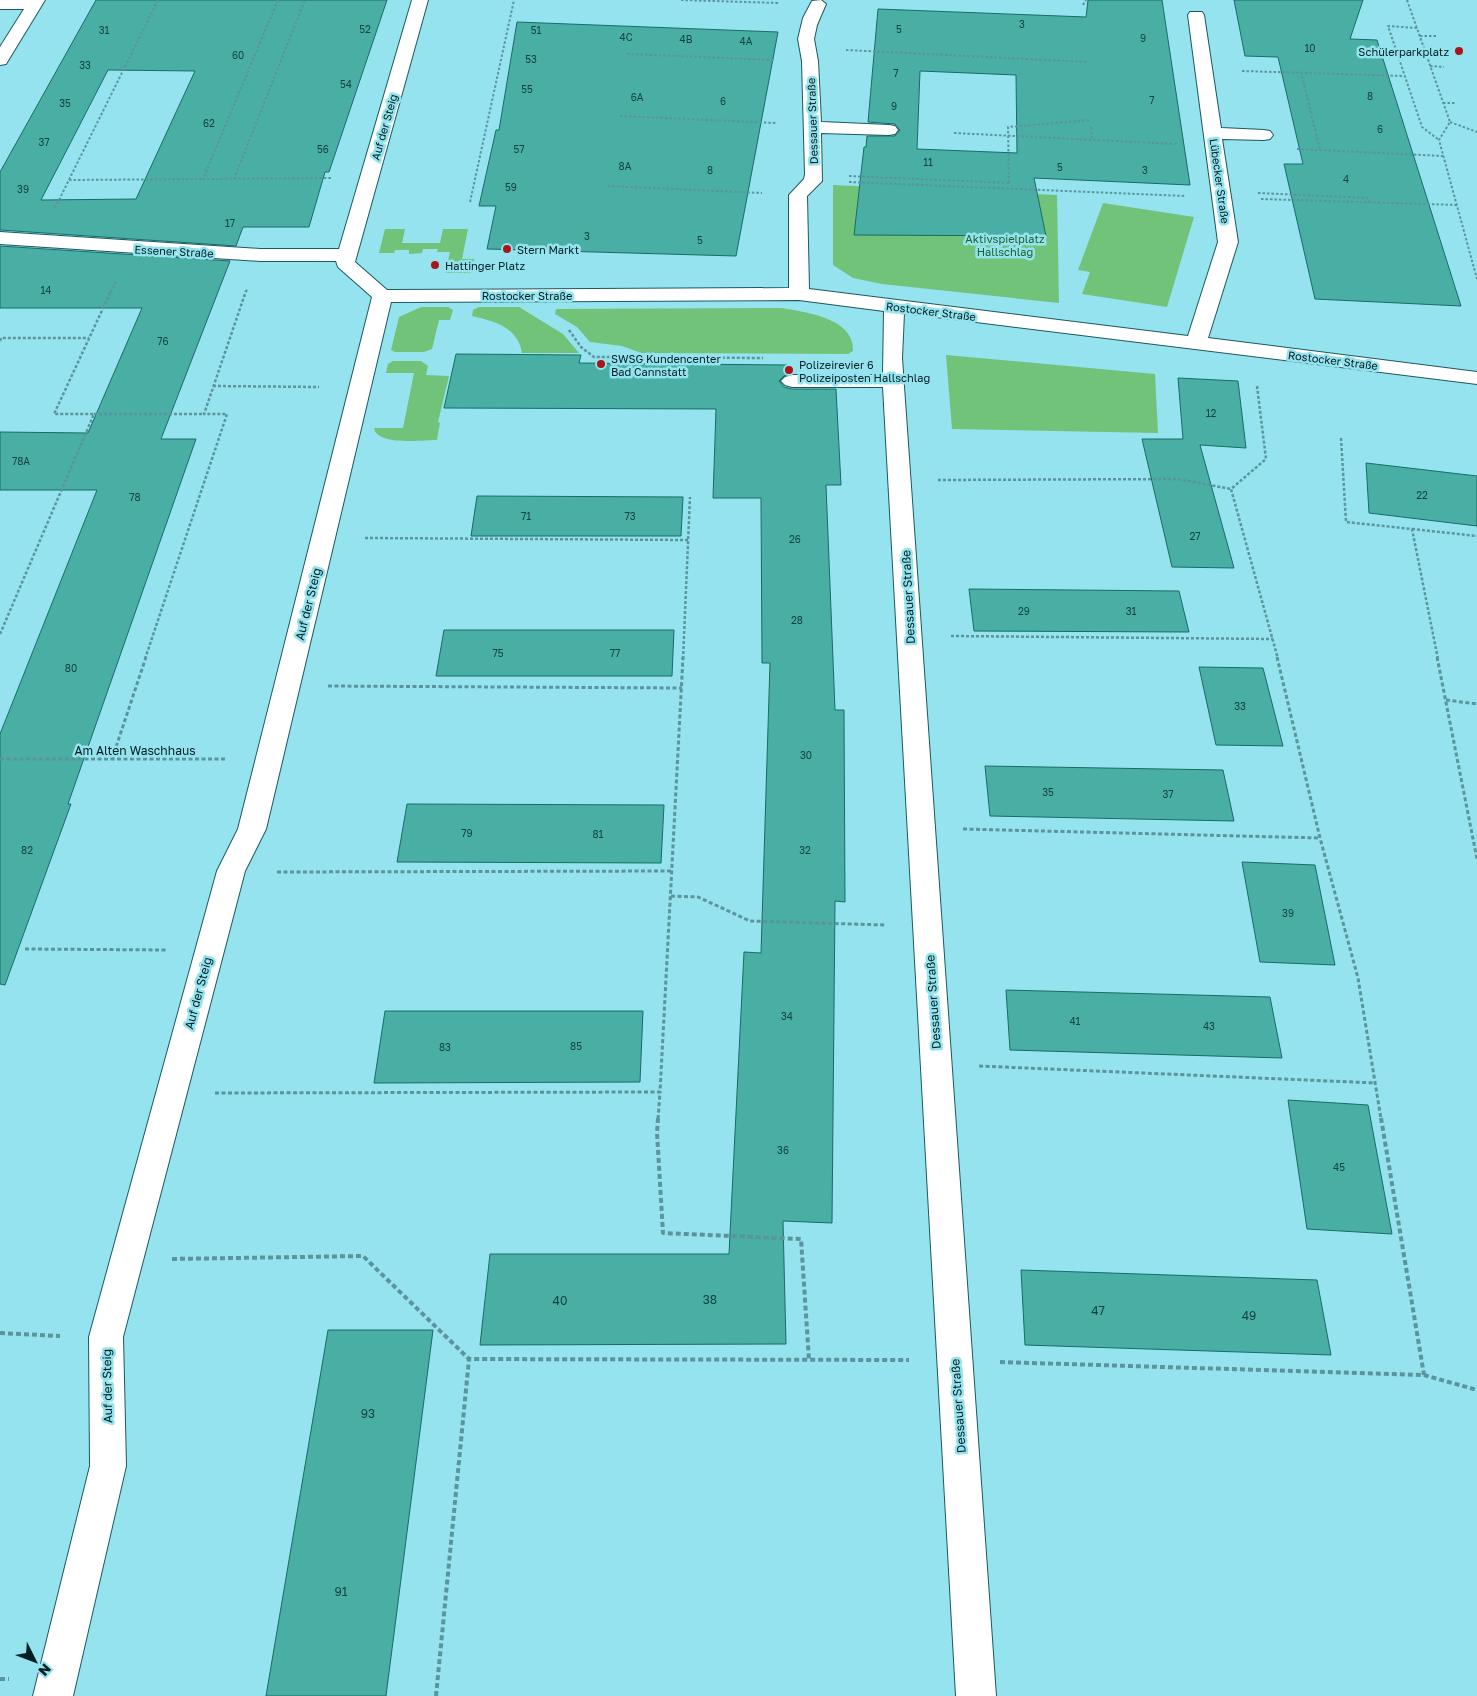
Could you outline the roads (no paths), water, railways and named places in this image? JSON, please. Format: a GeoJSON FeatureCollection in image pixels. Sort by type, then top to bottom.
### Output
{"type":"FeatureCollection","features":[{"type":"Feature","properties":{"kind":"street","name":"Auf der Steig"},"geometry":{"type":"LineString","coordinates":[[348,255],[420,0]]}},
{"type":"Feature","properties":{"kind":"street"},"geometry":{"type":"LineString","coordinates":[[0,4],[36,2]]}},
{"type":"Feature","properties":{"kind":"street"},"geometry":{"type":"LineString","coordinates":[[0,60],[36,2]]}},
{"type":"Feature","properties":{"kind":"street","name":"Dessauer Straße"},"geometry":{"type":"LineString","coordinates":[[799,294],[798,195],[813,181],[810,61],[805,48],[808,22],[818,4]]}},
{"type":"Feature","properties":{"kind":"street","name":"Lübecker Straße"},"geometry":{"type":"LineString","coordinates":[[1196,15],[1228,242],[1196,343]]}},
{"type":"Feature","properties":{"kind":"street"},"geometry":{"type":"LineString","coordinates":[[812,126],[889,130]]}},
{"type":"Feature","properties":{"kind":"street"},"geometry":{"type":"LineString","coordinates":[[1214,139],[1264,135]]}},
{"type":"Feature","properties":{"kind":"street","name":"Essener Straße"},"geometry":{"type":"LineString","coordinates":[[0,238],[260,255],[348,255]]}},
{"type":"Feature","properties":{"kind":"street"},"geometry":{"type":"LineString","coordinates":[[348,255],[345,263],[382,296]]}},
{"type":"Feature","properties":{"kind":"street","name":"Rostocker Straße"},"geometry":{"type":"LineString","coordinates":[[382,296],[799,294],[1477,378]]}},
{"type":"Feature","properties":{"kind":"street","name":"Auf der Steig"},"geometry":{"type":"LineString","coordinates":[[53,1696],[108,1466],[106,1337],[231,871],[252,829],[382,296]]}},
{"type":"Feature","properties":{"kind":"street","name":"Dessauer Straße"},"geometry":{"type":"LineString","coordinates":[[894,307],[892,358],[976,1696]]}},
{"type":"Feature","properties":{"kind":"street"},"geometry":{"type":"LineString","coordinates":[[792,381],[894,381]]}},
{"type":"Feature","properties":{"kind":"place","name":"Schülerparkplatz"},"geometry":{"type":"Point","coordinates":[1459,51]}},
{"type":"Feature","properties":{"kind":"place","name":"Stern Markt"},"geometry":{"type":"Point","coordinates":[507,249]}},
{"type":"Feature","properties":{"kind":"place","name":"Hattinger Platz"},"geometry":{"type":"Point","coordinates":[435,265]}},
{"type":"Feature","properties":{"kind":"place","name":"SWSG Kundencenter Bad Cannstatt"},"geometry":{"type":"Point","coordinates":[601,364]}},
{"type":"Feature","properties":{"kind":"place","name":"Polizeirevier 6 Polizeiposten Hallschlag"},"geometry":{"type":"Point","coordinates":[789,370]}},
{"type":"Feature","properties":{"kind":"park label","name":"Aktivspielplatz Hallschlag"},"geometry":{"type":"Point","coordinates":[1005,244]}}]}
